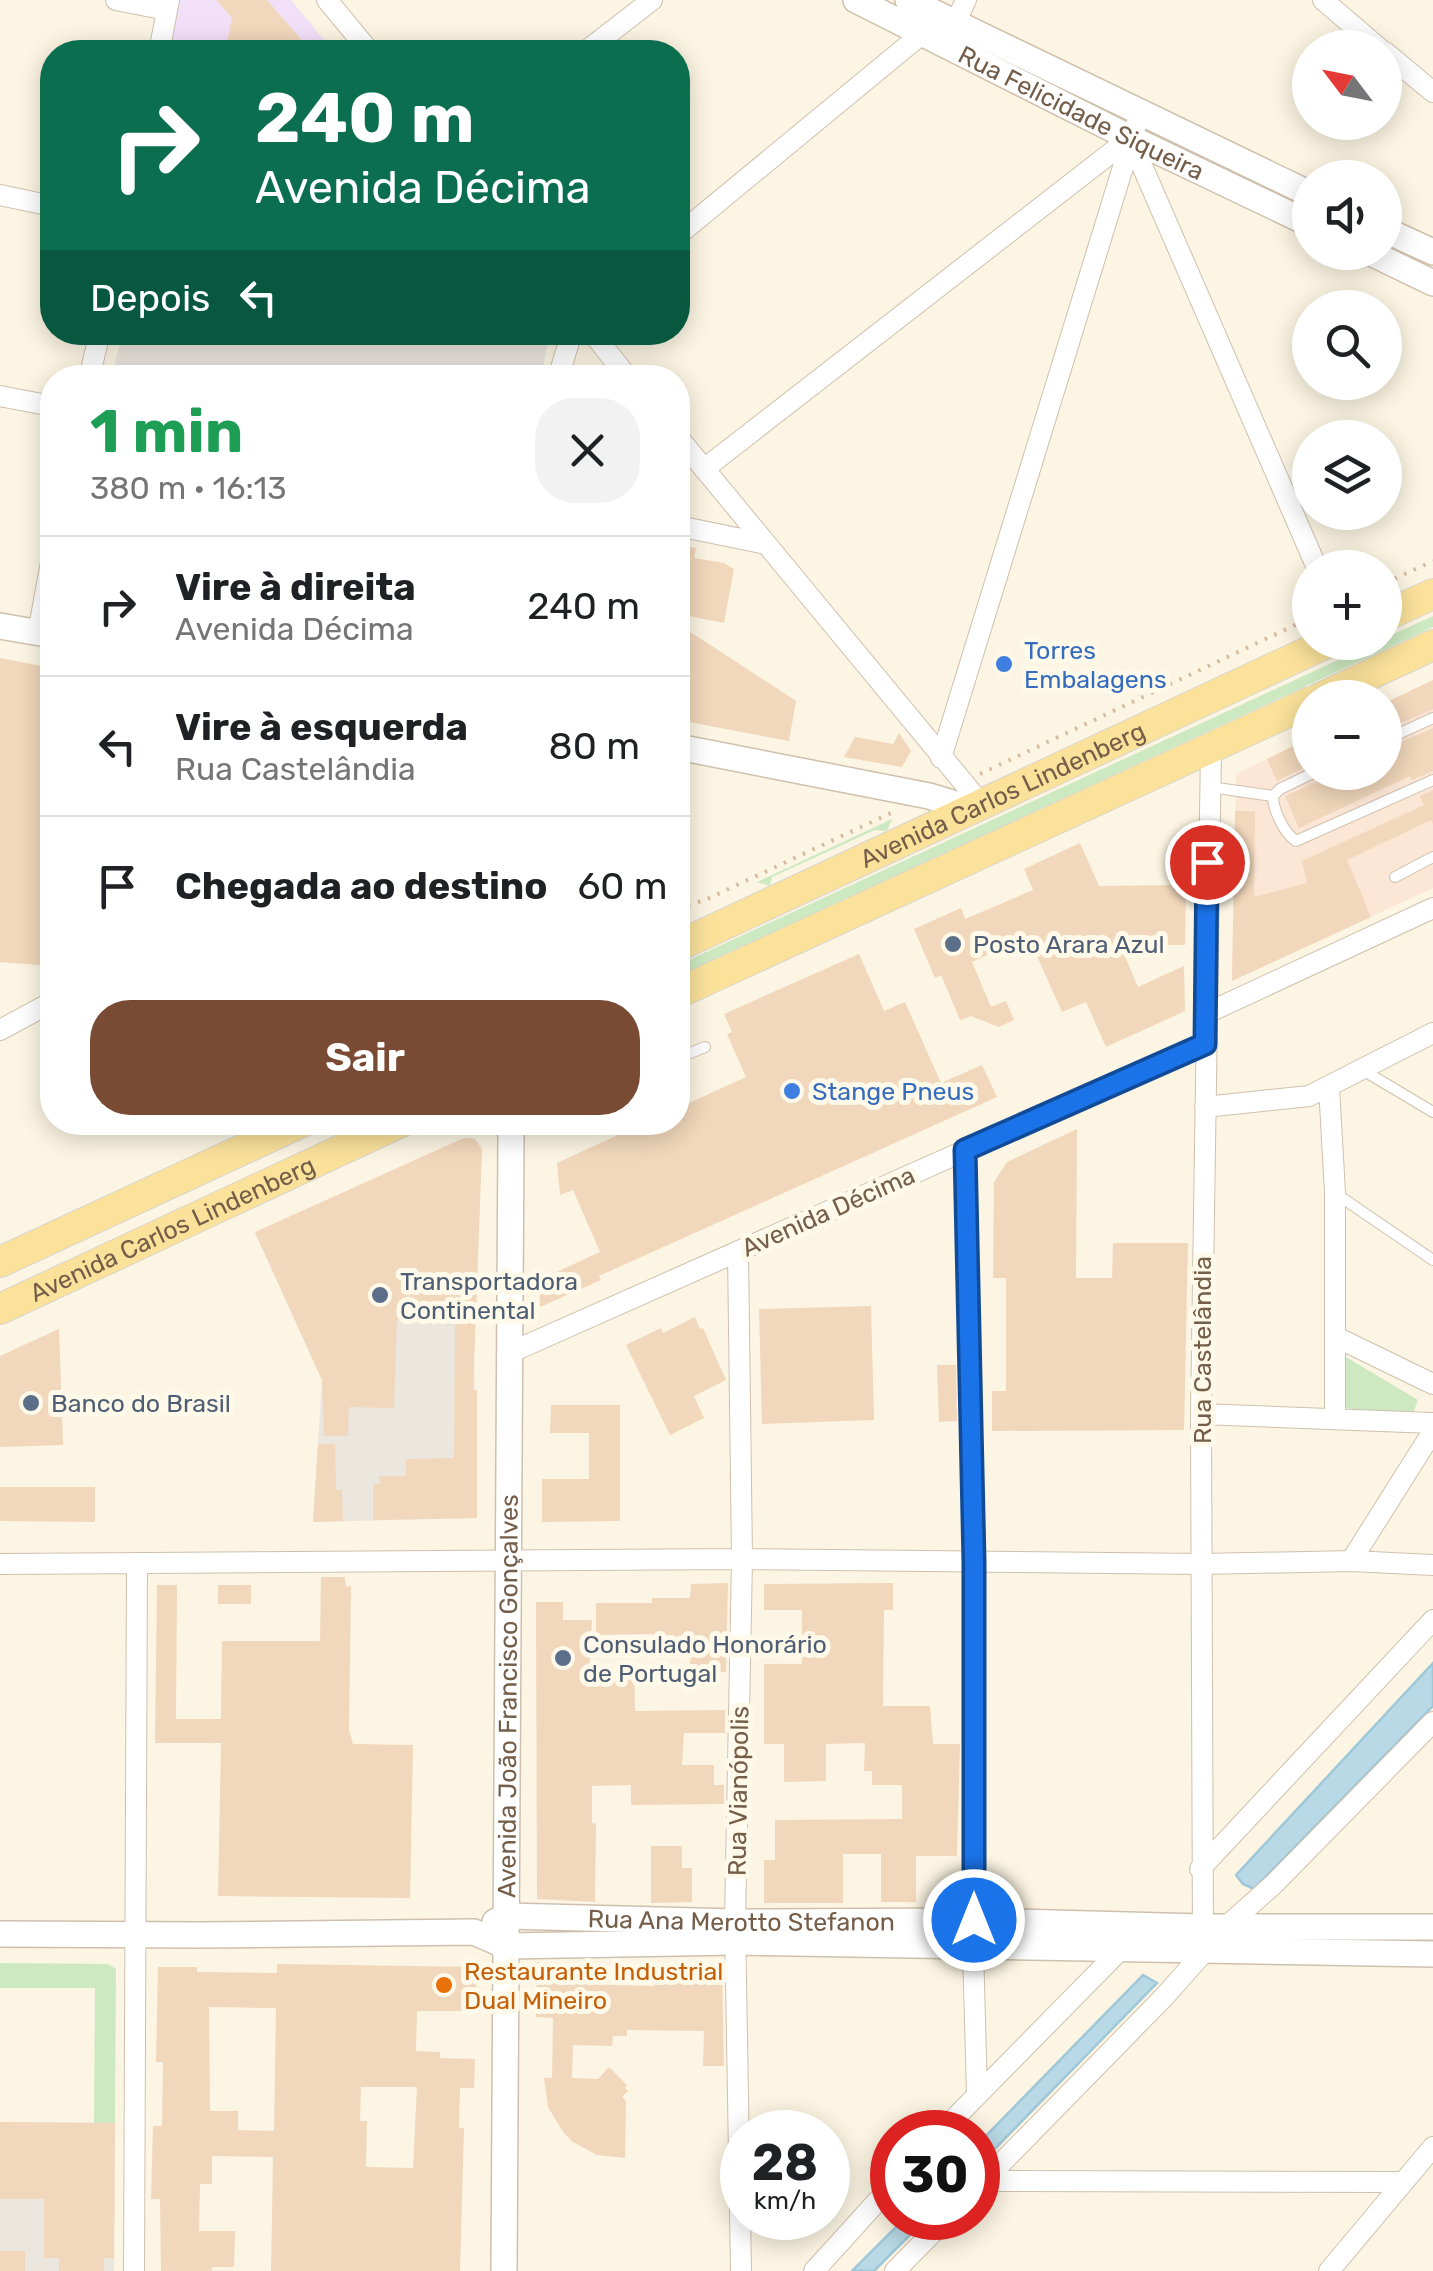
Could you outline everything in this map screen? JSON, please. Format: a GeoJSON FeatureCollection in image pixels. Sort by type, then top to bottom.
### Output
{"type":"FeatureCollection","features":[{"type":"Feature","properties":{"kind":"main road"},"geometry":{"type":"LineString","coordinates":[[1402,608],[1433,594]]}},
{"type":"Feature","properties":{"kind":"main road"},"geometry":{"type":"LineString","coordinates":[[1358,680],[1433,645]]}},
{"type":"Feature","properties":{"kind":"main road","name":"Avenida Carlos Lindenberg"},"geometry":{"type":"LineString","coordinates":[[690,940],[971,799],[1292,658]]}},
{"type":"Feature","properties":{"kind":"main road","name":"Avenida Carlos Lindenberg"},"geometry":{"type":"LineString","coordinates":[[690,988],[1292,711]]}},
{"type":"Feature","properties":{"kind":"main road","name":"Avenida Carlos Lindenberg"},"geometry":{"type":"LineString","coordinates":[[0,1262],[274,1135]]}},
{"type":"Feature","properties":{"kind":"main road","name":"Avenida Carlos Lindenberg"},"geometry":{"type":"LineString","coordinates":[[0,1308],[373,1135]]}},
{"type":"Feature","properties":{"kind":"street"},"geometry":{"type":"LineString","coordinates":[[116,0],[168,5],[161,40]]}},
{"type":"Feature","properties":{"kind":"street"},"geometry":{"type":"LineString","coordinates":[[600,40],[652,0]]}},
{"type":"Feature","properties":{"kind":"street","name":"Rua Felicidade Siqueira"},"geometry":{"type":"LineString","coordinates":[[856,0],[1135,127],[1292,187]]}},
{"type":"Feature","properties":{"kind":"street","name":"Rua Felicidade Siqueira"},"geometry":{"type":"LineString","coordinates":[[908,0],[960,12],[1135,127],[1292,214]]}},
{"type":"Feature","properties":{"kind":"street"},"geometry":{"type":"LineString","coordinates":[[1323,0],[1358,30]]}},
{"type":"Feature","properties":{"kind":"street"},"geometry":{"type":"LineString","coordinates":[[333,2],[361,40]]}},
{"type":"Feature","properties":{"kind":"street"},"geometry":{"type":"LineString","coordinates":[[690,225],[923,33]]}},
{"type":"Feature","properties":{"kind":"street"},"geometry":{"type":"LineString","coordinates":[[1402,66],[1433,92]]}},
{"type":"Feature","properties":{"kind":"street"},"geometry":{"type":"LineString","coordinates":[[704,469],[1135,127]]}},
{"type":"Feature","properties":{"kind":"street"},"geometry":{"type":"LineString","coordinates":[[1135,127],[1310,550]]}},
{"type":"Feature","properties":{"kind":"street"},"geometry":{"type":"LineString","coordinates":[[941,758],[1135,127]]}},
{"type":"Feature","properties":{"kind":"street"},"geometry":{"type":"LineString","coordinates":[[0,195],[40,203]]}},
{"type":"Feature","properties":{"kind":"street"},"geometry":{"type":"LineString","coordinates":[[1402,238],[1433,252]]}},
{"type":"Feature","properties":{"kind":"street"},"geometry":{"type":"LineString","coordinates":[[1402,268],[1433,283]]}},
{"type":"Feature","properties":{"kind":"street"},"geometry":{"type":"LineString","coordinates":[[602,345],[618,365]]}},
{"type":"Feature","properties":{"kind":"street"},"geometry":{"type":"LineString","coordinates":[[0,396],[40,404]]}},
{"type":"Feature","properties":{"kind":"street"},"geometry":{"type":"LineString","coordinates":[[690,452],[971,799]]}},
{"type":"Feature","properties":{"kind":"street"},"geometry":{"type":"LineString","coordinates":[[690,528],[766,544]]}},
{"type":"Feature","properties":{"kind":"street"},"geometry":{"type":"LineString","coordinates":[[0,626],[40,633]]}},
{"type":"Feature","properties":{"kind":"street"},"geometry":{"type":"LineString","coordinates":[[690,749],[929,796],[971,799]]}},
{"type":"Feature","properties":{"kind":"street","name":"Rua Castelândia"},"geometry":{"type":"LineString","coordinates":[[1211,749],[1204,1107],[1200,1869],[1211,1934]]}},
{"type":"Feature","properties":{"kind":"street"},"geometry":{"type":"LineString","coordinates":[[1205,1014],[1433,908]]}},
{"type":"Feature","properties":{"kind":"street"},"geometry":{"type":"LineString","coordinates":[[0,1030],[40,1008]]}},
{"type":"Feature","properties":{"kind":"street"},"geometry":{"type":"LineString","coordinates":[[1204,1107],[1309,1096],[1433,1033]]}},
{"type":"Feature","properties":{"kind":"street","name":"Avenida Décima"},"geometry":{"type":"LineString","coordinates":[[507,1354],[1205,1044]]}},
{"type":"Feature","properties":{"kind":"street"},"geometry":{"type":"LineString","coordinates":[[1329,1086],[1335,1192],[1335,1418]]}},
{"type":"Feature","properties":{"kind":"street","name":"Avenida João Francisco Gonçalves"},"geometry":{"type":"LineString","coordinates":[[504,2271],[511,1135]]}},
{"type":"Feature","properties":{"kind":"street"},"geometry":{"type":"LineString","coordinates":[[965,1150],[974,1562],[976,2094]]}},
{"type":"Feature","properties":{"kind":"street","name":"Rua Vianópolis"},"geometry":{"type":"LineString","coordinates":[[738,1252],[742,1559],[736,1932],[741,2271]]}},
{"type":"Feature","properties":{"kind":"street"},"geometry":{"type":"LineString","coordinates":[[1336,1336],[1433,1384]]}},
{"type":"Feature","properties":{"kind":"street"},"geometry":{"type":"LineString","coordinates":[[1201,1414],[1335,1418],[1433,1427],[1351,1561]]}},
{"type":"Feature","properties":{"kind":"street"},"geometry":{"type":"LineString","coordinates":[[0,1564],[742,1559],[1203,1564],[1351,1561],[1433,1565]]}},
{"type":"Feature","properties":{"kind":"street"},"geometry":{"type":"LineString","coordinates":[[134,2271],[137,1564]]}},
{"type":"Feature","properties":{"kind":"street"},"geometry":{"type":"LineString","coordinates":[[1200,1869],[1433,1620]]}},
{"type":"Feature","properties":{"kind":"street"},"geometry":{"type":"LineString","coordinates":[[1000,2164],[1164,1996],[1211,1934],[1274,1884],[1433,1722]]}},
{"type":"Feature","properties":{"kind":"street","name":"Rua Ana Merotto Stefanon"},"geometry":{"type":"LineString","coordinates":[[474,1932],[506,1916],[973,1948],[1123,1947],[1211,1934],[1433,1927]]}},
{"type":"Feature","properties":{"kind":"street","name":"Rua Ana Merotto Stefanon"},"geometry":{"type":"LineString","coordinates":[[0,1934],[474,1932],[506,1946],[974,1920],[1211,1934],[1433,1954]]}},
{"type":"Feature","properties":{"kind":"street"},"geometry":{"type":"LineString","coordinates":[[961,2110],[1123,1947]]}},
{"type":"Feature","properties":{"kind":"street"},"geometry":{"type":"LineString","coordinates":[[1329,2271],[1433,2147]]}},
{"type":"Feature","properties":{"kind":"street"},"geometry":{"type":"LineString","coordinates":[[1000,2184],[1403,2182]]}},
{"type":"Feature","properties":{"kind":"street"},"geometry":{"type":"LineString","coordinates":[[814,2271],[870,2210]]}},
{"type":"Feature","properties":{"kind":"street"},"geometry":{"type":"LineString","coordinates":[[895,2271],[926,2240]]}},
{"type":"Feature","properties":{"kind":"lane"},"geometry":{"type":"LineString","coordinates":[[1402,732],[1433,718]]}},
{"type":"Feature","properties":{"kind":"lane"},"geometry":{"type":"LineString","coordinates":[[1273,796],[1290,838],[1300,841],[1433,780]]}},
{"type":"Feature","properties":{"kind":"lane"},"geometry":{"type":"LineString","coordinates":[[1273,796],[1292,783]]}},
{"type":"Feature","properties":{"kind":"lane"},"geometry":{"type":"LineString","coordinates":[[1208,786],[1273,796]]}},
{"type":"Feature","properties":{"kind":"lane"},"geometry":{"type":"LineString","coordinates":[[1395,877],[1433,857]]}},
{"type":"Feature","properties":{"kind":"lane"},"geometry":{"type":"LineString","coordinates":[[690,1053],[705,1047]]}},
{"type":"Feature","properties":{"kind":"lane"},"geometry":{"type":"LineString","coordinates":[[1359,1068],[1433,1112]]}},
{"type":"Feature","properties":{"kind":"lane"},"geometry":{"type":"LineString","coordinates":[[1335,1192],[1433,1260]]}},
{"type":"Feature","properties":{"kind":"path"},"geometry":{"type":"LineString","coordinates":[[1402,575],[1433,561]]}},
{"type":"Feature","properties":{"kind":"path","name":"Avenida Carlos Lindenberg"},"geometry":{"type":"LineString","coordinates":[[971,799],[1292,628]]}},
{"type":"Feature","properties":{"kind":"path","name":"Avenida Carlos Lindenberg"},"geometry":{"type":"LineString","coordinates":[[690,904],[929,796]]}},
{"type":"Feature","properties":{"kind":"shaded area"},"geometry":{"type":"Polygon","coordinates":[[[180,0],[291,0],[324,40],[172,40],[180,0]]]}},
{"type":"Feature","properties":{"kind":"shaded area"},"geometry":{"type":"Polygon","coordinates":[[[119,345],[548,345],[543,365],[115,365],[119,345]]]}},
{"type":"Feature","properties":{"kind":"shaded area"},"geometry":{"type":"Polygon","coordinates":[[[1433,680],[1433,888],[1238,978],[1232,975],[1236,774],[1292,747],[1292,790],[1402,790],[1402,695],[1433,680]]]}},
{"type":"Feature","properties":{"kind":"shaded area","name":"Transportadora Continental"},"geometry":{"type":"Polygon","coordinates":[[[464,1138],[475,1139],[482,1149],[474,1358],[477,1518],[313,1522],[322,1380],[255,1233],[464,1138]]]}},
{"type":"Feature","properties":{"kind":"shaded area"},"geometry":{"type":"Polygon","coordinates":[[[0,2122],[115,2123],[114,2271],[0,2271],[0,2122]]]}},
{"type":"Feature","properties":{"kind":"green space"},"geometry":{"type":"Polygon","coordinates":[[[1433,616],[1433,627],[1402,641],[1402,630],[1433,616]]]}},
{"type":"Feature","properties":{"kind":"green space"},"geometry":{"type":"Polygon","coordinates":[[[1338,660],[1362,660],[1319,680],[1295,680],[1338,660]]]}},
{"type":"Feature","properties":{"kind":"green space"},"geometry":{"type":"Polygon","coordinates":[[[1292,681],[1292,692],[690,971],[690,959],[1292,681]]]}},
{"type":"Feature","properties":{"kind":"green space"},"geometry":{"type":"Polygon","coordinates":[[[892,819],[887,831],[875,830],[772,877],[770,886],[757,882],[892,819]]]}},
{"type":"Feature","properties":{"kind":"green space"},"geometry":{"type":"Polygon","coordinates":[[[1346,1357],[1418,1400],[1412,1416],[1337,1407],[1346,1357]]]}},
{"type":"Feature","properties":{"kind":"green space"},"geometry":{"type":"Polygon","coordinates":[[[0,1963],[108,1964],[116,1969],[115,2123],[94,2123],[95,1988],[0,1988],[0,1963]]]}},
{"type":"Feature","properties":{"kind":"water"},"geometry":{"type":"Polygon","coordinates":[[[1433,1663],[1433,1706],[1254,1889],[1243,1884],[1236,1875],[1433,1663]]]}},
{"type":"Feature","properties":{"kind":"water"},"geometry":{"type":"Polygon","coordinates":[[[1143,1975],[1157,1983],[1000,2144],[1000,2121],[1143,1975]]]}},
{"type":"Feature","properties":{"kind":"water"},"geometry":{"type":"Polygon","coordinates":[[[883,2240],[905,2240],[874,2271],[852,2271],[883,2240]]]}},
{"type":"Feature","properties":{"kind":"building"},"geometry":{"type":"Polygon","coordinates":[[[216,0],[267,0],[302,40],[227,40],[232,18],[216,0]]]}},
{"type":"Feature","properties":{"kind":"building"},"geometry":{"type":"Polygon","coordinates":[[[690,547],[696,548],[694,558],[724,563],[734,569],[724,623],[690,616],[690,547]]]}},
{"type":"Feature","properties":{"kind":"building"},"geometry":{"type":"Polygon","coordinates":[[[690,632],[796,701],[789,741],[690,722],[690,632]]]}},
{"type":"Feature","properties":{"kind":"building"},"geometry":{"type":"Polygon","coordinates":[[[0,658],[40,666],[40,965],[0,962],[0,658]]]}},
{"type":"Feature","properties":{"kind":"building"},"geometry":{"type":"Polygon","coordinates":[[[1433,680],[1433,709],[1402,723],[1402,695],[1433,680]]]}},
{"type":"Feature","properties":{"kind":"building"},"geometry":{"type":"Polygon","coordinates":[[[1433,728],[1433,771],[1402,780],[1402,742],[1433,728]]]}},
{"type":"Feature","properties":{"kind":"building"},"geometry":{"type":"Polygon","coordinates":[[[899,733],[911,751],[902,767],[844,757],[855,737],[893,744],[899,733]]]}},
{"type":"Feature","properties":{"kind":"building"},"geometry":{"type":"Polygon","coordinates":[[[1292,747],[1292,774],[1277,781],[1267,759],[1292,747]]]}},
{"type":"Feature","properties":{"kind":"building"},"geometry":{"type":"Polygon","coordinates":[[[1298,790],[1380,790],[1299,828],[1285,796],[1298,790]]]}},
{"type":"Feature","properties":{"kind":"building"},"geometry":{"type":"Polygon","coordinates":[[[1433,790],[1433,824],[1431,820],[1347,860],[1371,917],[1232,981],[1235,811],[1255,811],[1254,897],[1307,883],[1302,861],[1424,805],[1420,796],[1433,790]]]}},
{"type":"Feature","properties":{"kind":"building"},"geometry":{"type":"Polygon","coordinates":[[[1080,843],[1099,886],[1186,885],[1185,945],[1120,945],[1138,987],[1184,966],[1185,1011],[1106,1047],[1086,1002],[1062,1012],[1028,936],[972,962],[991,1007],[1006,1001],[1014,1020],[999,1027],[971,1016],[960,1020],[941,975],[935,978],[914,929],[961,908],[965,919],[1033,890],[1024,869],[1080,843]]]}},
{"type":"Feature","properties":{"kind":"building"},"geometry":{"type":"Polygon","coordinates":[[[859,954],[884,1011],[905,1002],[941,1083],[982,1065],[997,1097],[599,1276],[601,1280],[540,1307],[539,1280],[600,1252],[573,1190],[560,1195],[557,1163],[618,1135],[690,1135],[690,1103],[746,1077],[727,1034],[732,1032],[724,1014],[859,954]]]}},
{"type":"Feature","properties":{"kind":"building"},"geometry":{"type":"Polygon","coordinates":[[[1077,1129],[1076,1278],[1112,1278],[1113,1243],[1188,1243],[1184,1430],[992,1431],[992,1391],[1006,1391],[1006,1278],[993,1278],[994,1182],[1007,1162],[1077,1129]]]}},
{"type":"Feature","properties":{"kind":"building","name":"Transportadora Continental"},"geometry":{"type":"Polygon","coordinates":[[[464,1138],[475,1139],[482,1149],[473,1390],[477,1390],[477,1518],[373,1520],[373,1484],[380,1484],[379,1476],[406,1476],[406,1459],[454,1458],[455,1322],[397,1320],[394,1408],[349,1407],[348,1436],[324,1436],[322,1380],[255,1232],[464,1138]]]}},
{"type":"Feature","properties":{"kind":"building"},"geometry":{"type":"Polygon","coordinates":[[[871,1306],[874,1420],[762,1424],[759,1309],[871,1306]]]}},
{"type":"Feature","properties":{"kind":"building"},"geometry":{"type":"Polygon","coordinates":[[[695,1317],[726,1380],[694,1396],[704,1418],[670,1435],[626,1345],[695,1317]]]}},
{"type":"Feature","properties":{"kind":"building","name":"Banco do Brasil"},"geometry":{"type":"Polygon","coordinates":[[[59,1329],[63,1445],[0,1447],[0,1356],[59,1329]]]}},
{"type":"Feature","properties":{"kind":"building"},"geometry":{"type":"Polygon","coordinates":[[[937,1365],[956,1365],[957,1421],[939,1422],[937,1365]]]}},
{"type":"Feature","properties":{"kind":"building"},"geometry":{"type":"Polygon","coordinates":[[[551,1405],[620,1405],[620,1521],[542,1522],[542,1479],[589,1479],[589,1433],[550,1433],[551,1405]]]}},
{"type":"Feature","properties":{"kind":"building"},"geometry":{"type":"Polygon","coordinates":[[[318,1444],[335,1444],[336,1490],[342,1490],[343,1521],[313,1522],[318,1444]]]}},
{"type":"Feature","properties":{"kind":"building"},"geometry":{"type":"Polygon","coordinates":[[[0,1487],[95,1487],[95,1522],[0,1521],[0,1487]]]}},
{"type":"Feature","properties":{"kind":"building"},"geometry":{"type":"Polygon","coordinates":[[[321,1577],[345,1577],[346,1587],[351,1586],[349,1730],[353,1744],[413,1745],[410,1898],[218,1896],[221,1743],[155,1743],[157,1585],[177,1585],[176,1719],[221,1719],[222,1641],[320,1641],[321,1577]]]}},
{"type":"Feature","properties":{"kind":"building"},"geometry":{"type":"Polygon","coordinates":[[[728,1583],[726,1672],[691,1673],[690,1657],[652,1657],[652,1634],[596,1635],[596,1603],[690,1598],[691,1584],[728,1583]]]}},
{"type":"Feature","properties":{"kind":"building"},"geometry":{"type":"Polygon","coordinates":[[[893,1583],[893,1610],[884,1610],[883,1706],[930,1706],[933,1744],[960,1744],[957,1856],[916,1856],[916,1902],[881,1902],[881,1854],[843,1854],[843,1903],[764,1903],[764,1860],[775,1860],[775,1820],[902,1819],[902,1785],[872,1785],[872,1771],[864,1771],[865,1743],[826,1744],[826,1781],[784,1782],[784,1744],[764,1744],[764,1664],[802,1664],[802,1610],[764,1610],[764,1584],[893,1583]]]}},
{"type":"Feature","properties":{"kind":"building"},"geometry":{"type":"Polygon","coordinates":[[[218,1585],[251,1585],[251,1604],[218,1604],[218,1585]]]}},
{"type":"Feature","properties":{"kind":"building"},"geometry":{"type":"Polygon","coordinates":[[[536,1602],[563,1602],[563,1620],[592,1620],[589,1673],[634,1672],[635,1711],[725,1710],[725,1733],[684,1733],[682,1765],[714,1765],[714,1785],[724,1785],[724,1804],[631,1805],[631,1785],[592,1786],[592,1823],[596,1824],[595,1902],[537,1899],[536,1602]]]}},
{"type":"Feature","properties":{"kind":"building"},"geometry":{"type":"Polygon","coordinates":[[[651,1846],[682,1846],[682,1868],[692,1868],[692,1902],[651,1903],[651,1846]]]}},
{"type":"Feature","properties":{"kind":"building"},"geometry":{"type":"Polygon","coordinates":[[[537,1962],[578,1963],[578,1984],[654,1986],[654,1972],[693,1973],[693,1965],[722,1966],[724,2066],[703,2066],[704,2031],[627,2030],[627,2036],[613,2036],[612,2046],[573,2045],[572,2078],[598,2079],[609,2067],[627,2085],[628,2091],[622,2097],[626,2101],[625,2158],[597,2155],[573,2142],[548,2107],[544,2078],[552,2078],[553,2018],[536,2017],[537,1962]]]}},
{"type":"Feature","properties":{"kind":"building"},"geometry":{"type":"Polygon","coordinates":[[[277,1964],[477,1967],[476,2011],[417,2011],[416,2051],[440,2052],[440,2058],[475,2059],[474,2088],[460,2088],[459,2128],[464,2128],[460,2271],[271,2271],[273,2157],[212,2156],[212,2184],[200,2184],[199,2231],[235,2231],[234,2267],[161,2271],[160,2199],[151,2199],[153,2126],[162,2126],[163,2062],[156,2062],[158,1967],[197,1967],[197,1972],[277,1973],[277,1964]],[[209,2007],[210,2111],[238,2111],[238,2130],[274,2131],[276,2008],[209,2007]],[[361,2087],[360,2121],[367,2121],[366,2167],[413,2168],[417,2087],[361,2087]]]}},
{"type":"Feature","properties":{"kind":"building"},"geometry":{"type":"Polygon","coordinates":[[[0,2122],[115,2123],[114,2258],[104,2258],[104,2271],[59,2271],[59,2258],[44,2258],[44,2199],[0,2199],[0,2122]]]}},
{"type":"Feature","properties":{"kind":"building"},"geometry":{"type":"Polygon","coordinates":[[[0,2251],[25,2251],[25,2271],[0,2271],[0,2251]]]}},
{"type":"Feature","properties":{"kind":"place","name":"Torres Embalagens"},"geometry":{"type":"Point","coordinates":[1004,664]}},
{"type":"Feature","properties":{"kind":"place","name":"Posto Arara Azul"},"geometry":{"type":"Point","coordinates":[953,944]}},
{"type":"Feature","properties":{"kind":"place","name":"Stange Pneus"},"geometry":{"type":"Point","coordinates":[792,1091]}},
{"type":"Feature","properties":{"kind":"place","name":"Transportadora Continental"},"geometry":{"type":"Point","coordinates":[380,1295]}},
{"type":"Feature","properties":{"kind":"place","name":"Banco do Brasil"},"geometry":{"type":"Point","coordinates":[31,1403]}},
{"type":"Feature","properties":{"kind":"place","name":"Consulado Honorário de Portugal"},"geometry":{"type":"Point","coordinates":[563,1658]}},
{"type":"Feature","properties":{"kind":"place","name":"Restaurante Industrial Dual Mineiro"},"geometry":{"type":"Point","coordinates":[444,1985]}},
{"type":"Feature","properties":{"kind":"route"},"geometry":{"type":"LineString","coordinates":[[974,1920],[974,1562],[965,1150],[1205,1044],[1207,862]]}}]}
